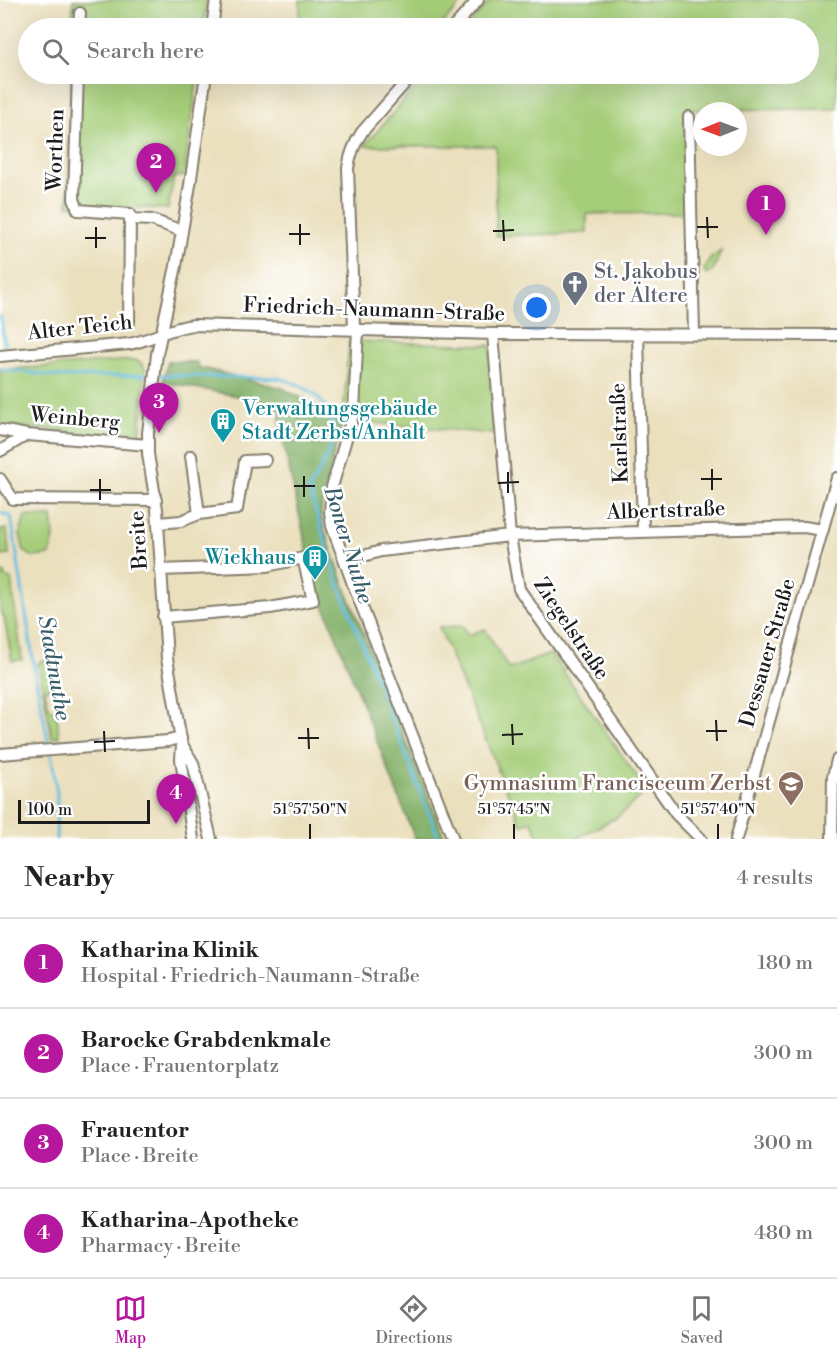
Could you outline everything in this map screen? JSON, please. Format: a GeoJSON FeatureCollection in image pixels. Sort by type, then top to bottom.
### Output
{"type":"FeatureCollection","features":[{"type":"Feature","properties":{"kind":"street"},"geometry":{"type":"LineString","coordinates":[[213,18],[216,0]]}},
{"type":"Feature","properties":{"kind":"street"},"geometry":{"type":"LineString","coordinates":[[462,18],[478,0]]}},
{"type":"Feature","properties":{"kind":"street"},"geometry":{"type":"LineString","coordinates":[[80,13],[80,18]]}},
{"type":"Feature","properties":{"kind":"street","name":"Worthen"},"geometry":{"type":"LineString","coordinates":[[78,84],[75,206],[81,211],[130,216]]}},
{"type":"Feature","properties":{"kind":"street","name":"Breite"},"geometry":{"type":"LineString","coordinates":[[193,839],[181,759],[182,742],[167,658],[156,500],[148,445],[156,367],[190,185],[205,84]]}},
{"type":"Feature","properties":{"kind":"street"},"geometry":{"type":"LineString","coordinates":[[404,84],[355,142],[348,168],[350,250],[356,329],[354,411],[332,487],[330,512],[332,526],[453,839]]}},
{"type":"Feature","properties":{"kind":"street"},"geometry":{"type":"LineString","coordinates":[[689,117],[694,334]]}},
{"type":"Feature","properties":{"kind":"street"},"geometry":{"type":"LineString","coordinates":[[129,322],[130,216],[152,220],[182,231]]}},
{"type":"Feature","properties":{"kind":"street","name":"Friedrich-Naumann-Straße"},"geometry":{"type":"LineString","coordinates":[[162,332],[199,325],[493,334],[837,335]]}},
{"type":"Feature","properties":{"kind":"street","name":"Alter Teich"},"geometry":{"type":"LineString","coordinates":[[0,356],[129,344],[162,332]]}},
{"type":"Feature","properties":{"kind":"street","name":"Ziegelstraße"},"geometry":{"type":"LineString","coordinates":[[493,334],[510,536],[516,581],[522,595],[676,814],[701,839]]}},
{"type":"Feature","properties":{"kind":"street","name":"Karlstraße"},"geometry":{"type":"LineString","coordinates":[[638,334],[643,531]]}},
{"type":"Feature","properties":{"kind":"street","name":"Weinberg"},"geometry":{"type":"LineString","coordinates":[[0,430],[27,435],[148,445]]}},
{"type":"Feature","properties":{"kind":"street"},"geometry":{"type":"LineString","coordinates":[[0,451],[27,435]]}},
{"type":"Feature","properties":{"kind":"street"},"geometry":{"type":"LineString","coordinates":[[191,456],[199,514]]}},
{"type":"Feature","properties":{"kind":"street"},"geometry":{"type":"LineString","coordinates":[[158,523],[237,509],[245,461],[265,460]]}},
{"type":"Feature","properties":{"kind":"street","name":"Dessauer Straße"},"geometry":{"type":"LineString","coordinates":[[736,839],[837,478]]}},
{"type":"Feature","properties":{"kind":"street"},"geometry":{"type":"LineString","coordinates":[[0,479],[12,499],[156,500]]}},
{"type":"Feature","properties":{"kind":"street","name":"Albertstraße"},"geometry":{"type":"LineString","coordinates":[[353,559],[381,551],[510,536],[804,527],[823,530]]}},
{"type":"Feature","properties":{"kind":"street"},"geometry":{"type":"LineString","coordinates":[[160,570],[267,566],[303,558],[313,600],[270,608],[163,617]]}},
{"type":"Feature","properties":{"kind":"street"},"geometry":{"type":"LineString","coordinates":[[0,754],[168,741],[182,742]]}},
{"type":"Feature","properties":{"kind":"street","name":"Breite"},"geometry":{"type":"LineString","coordinates":[[182,742],[193,763],[211,839]]}},
{"type":"Feature","properties":{"kind":"street"},"geometry":{"type":"LineString","coordinates":[[832,839],[833,777],[837,760]]}},
{"type":"Feature","properties":{"kind":"green space"},"geometry":{"type":"Polygon","coordinates":[[[73,0],[207,0],[204,18],[72,18],[73,0]]]}},
{"type":"Feature","properties":{"kind":"green space"},"geometry":{"type":"Polygon","coordinates":[[[300,0],[464,0],[448,18],[299,18],[300,0]]]}},
{"type":"Feature","properties":{"kind":"green space"},"geometry":{"type":"Polygon","coordinates":[[[491,0],[837,0],[837,109],[747,110],[747,102],[693,102],[693,110],[685,110],[688,213],[587,214],[587,233],[496,236],[496,146],[364,146],[418,84],[819,84],[819,18],[475,18],[491,0]]]}},
{"type":"Feature","properties":{"kind":"green space"},"geometry":{"type":"Polygon","coordinates":[[[71,84],[197,84],[184,176],[174,177],[168,209],[68,205],[71,84]]]}},
{"type":"Feature","properties":{"kind":"green space"},"geometry":{"type":"Polygon","coordinates":[[[721,251],[713,271],[706,274],[704,270],[710,259],[721,251]]]}},
{"type":"Feature","properties":{"kind":"green space"},"geometry":{"type":"Polygon","coordinates":[[[349,341],[490,345],[493,434],[343,420],[349,341]]]}},
{"type":"Feature","properties":{"kind":"green space"},"geometry":{"type":"Polygon","coordinates":[[[134,360],[140,362],[145,369],[140,438],[0,425],[0,370],[134,360]]]}},
{"type":"Feature","properties":{"kind":"green space"},"geometry":{"type":"Polygon","coordinates":[[[168,361],[197,362],[198,367],[282,388],[343,420],[323,495],[321,513],[323,525],[345,587],[445,839],[415,839],[316,585],[318,583],[308,554],[280,428],[280,410],[259,400],[163,382],[168,361]]]}},
{"type":"Feature","properties":{"kind":"green space"},"geometry":{"type":"Polygon","coordinates":[[[25,516],[52,517],[54,537],[50,555],[33,557],[24,551],[20,534],[25,516]]]}},
{"type":"Feature","properties":{"kind":"green space"},"geometry":{"type":"Polygon","coordinates":[[[7,529],[9,555],[0,556],[0,530],[7,529]]]}},
{"type":"Feature","properties":{"kind":"green space"},"geometry":{"type":"Polygon","coordinates":[[[0,571],[5,573],[4,577],[11,579],[22,660],[12,661],[4,617],[0,612],[0,571]]]}},
{"type":"Feature","properties":{"kind":"green space"},"geometry":{"type":"Polygon","coordinates":[[[463,626],[468,635],[485,629],[509,669],[551,654],[647,791],[616,818],[575,839],[541,839],[531,821],[521,825],[439,627],[463,626]]]}},
{"type":"Feature","properties":{"kind":"green space"},"geometry":{"type":"Polygon","coordinates":[[[50,658],[56,685],[45,690],[49,707],[57,714],[59,737],[52,738],[38,663],[50,658]]]}},
{"type":"Feature","properties":{"kind":"waterway"},"geometry":{"type":"LineString","coordinates":[[0,316],[5,345]]}},
{"type":"Feature","properties":{"kind":"waterway","name":"Boner Nuthe"},"geometry":{"type":"LineString","coordinates":[[0,369],[63,377],[151,375]]}},
{"type":"Feature","properties":{"kind":"waterway","name":"Boner Nuthe"},"geometry":{"type":"LineString","coordinates":[[157,375],[278,378],[303,387],[323,403],[332,424],[332,440],[327,455],[309,489],[338,582],[439,839]]}},
{"type":"Feature","properties":{"kind":"waterway","name":"Stadtnuthe"},"geometry":{"type":"LineString","coordinates":[[0,513],[11,516],[36,679],[57,794],[56,839]]}},
{"type":"Feature","properties":{"kind":"place","name":"Barocke Grabdenkmale"},"geometry":{"type":"Point","coordinates":[156,193]}},
{"type":"Feature","properties":{"kind":"place","name":"Katharina Klinik"},"geometry":{"type":"Point","coordinates":[766,235]}},
{"type":"Feature","properties":{"kind":"place","name":"St. Jakobus der Ältere"},"geometry":{"type":"Point","coordinates":[575,307]}},
{"type":"Feature","properties":{"kind":"place","name":"Frauentor"},"geometry":{"type":"Point","coordinates":[159,433]}},
{"type":"Feature","properties":{"kind":"place","name":"Verwaltungsgebäude Stadt Zerbst/Anhalt"},"geometry":{"type":"Point","coordinates":[223,444]}},
{"type":"Feature","properties":{"kind":"place","name":"Wiekhaus"},"geometry":{"type":"Point","coordinates":[315,581]}},
{"type":"Feature","properties":{"kind":"place","name":"Gymnasium Francisceum Zerbst"},"geometry":{"type":"Point","coordinates":[791,807]}},
{"type":"Feature","properties":{"kind":"place","name":"Katharina-Apotheke"},"geometry":{"type":"Point","coordinates":[176,824]}}]}
